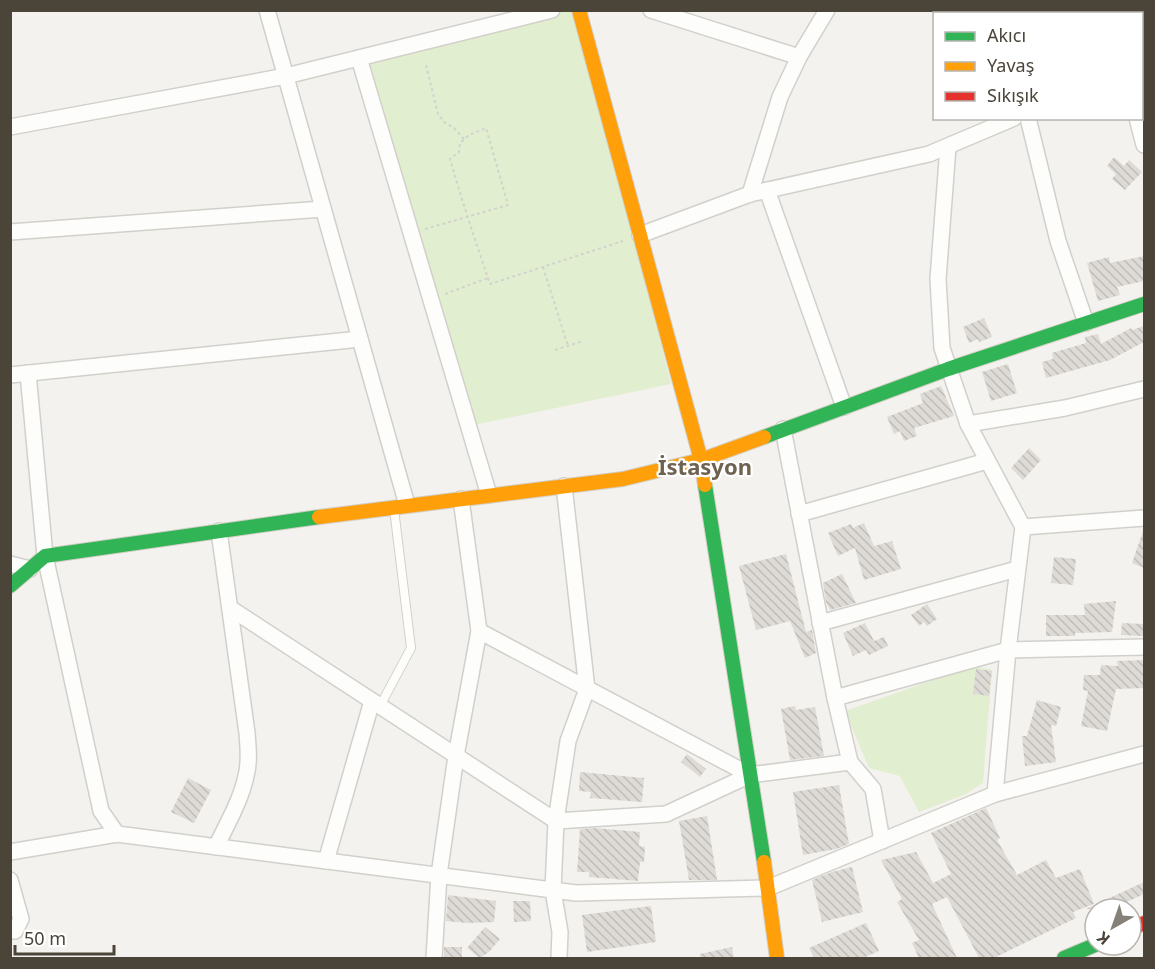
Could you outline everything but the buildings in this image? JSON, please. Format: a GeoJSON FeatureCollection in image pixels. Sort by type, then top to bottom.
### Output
{"type":"FeatureCollection","features":[{"type":"Feature","properties":{"kind":"street"},"geometry":{"type":"LineString","coordinates":[[267,10],[360,339],[400,506]]}},
{"type":"Feature","properties":{"kind":"street"},"geometry":{"type":"LineString","coordinates":[[10,127],[286,76],[552,10]]}},
{"type":"Feature","properties":{"kind":"street"},"geometry":{"type":"LineString","coordinates":[[579,10],[700,460],[768,888],[777,958]]}},
{"type":"Feature","properties":{"kind":"street"},"geometry":{"type":"LineString","coordinates":[[651,10],[799,57]]}},
{"type":"Feature","properties":{"kind":"street"},"geometry":{"type":"LineString","coordinates":[[750,194],[780,97],[799,57],[827,10]]}},
{"type":"Feature","properties":{"kind":"street"},"geometry":{"type":"LineString","coordinates":[[359,58],[489,495]]}},
{"type":"Feature","properties":{"kind":"street"},"geometry":{"type":"LineString","coordinates":[[640,235],[750,194],[929,154],[1009,120]]}},
{"type":"Feature","properties":{"kind":"street"},"geometry":{"type":"LineString","coordinates":[[1028,120],[1058,241],[1086,323]]}},
{"type":"Feature","properties":{"kind":"street"},"geometry":{"type":"LineString","coordinates":[[1138,120],[1144,145]]}},
{"type":"Feature","properties":{"kind":"street"},"geometry":{"type":"LineString","coordinates":[[948,147],[938,279],[942,348],[968,424],[1023,527],[1008,650],[995,794]]}},
{"type":"Feature","properties":{"kind":"street"},"geometry":{"type":"LineString","coordinates":[[767,190],[844,407]]}},
{"type":"Feature","properties":{"kind":"street"},"geometry":{"type":"LineString","coordinates":[[10,232],[323,209]]}},
{"type":"Feature","properties":{"kind":"street"},"geometry":{"type":"LineString","coordinates":[[10,586],[45,556],[400,506],[623,479],[700,460],[948,369],[1144,304]]}},
{"type":"Feature","properties":{"kind":"street"},"geometry":{"type":"LineString","coordinates":[[10,375],[360,339]]}},
{"type":"Feature","properties":{"kind":"street"},"geometry":{"type":"LineString","coordinates":[[28,373],[45,556],[101,811],[117,834]]}},
{"type":"Feature","properties":{"kind":"street"},"geometry":{"type":"LineString","coordinates":[[968,424],[1065,408],[1144,389]]}},
{"type":"Feature","properties":{"kind":"street"},"geometry":{"type":"LineString","coordinates":[[783,429],[834,698],[850,762],[873,789],[882,841]]}},
{"type":"Feature","properties":{"kind":"street"},"geometry":{"type":"LineString","coordinates":[[799,514],[987,462]]}},
{"type":"Feature","properties":{"kind":"street"},"geometry":{"type":"LineString","coordinates":[[560,958],[560,932],[553,890],[556,822],[568,741],[587,689],[564,486]]}},
{"type":"Feature","properties":{"kind":"street"},"geometry":{"type":"LineString","coordinates":[[434,958],[439,875],[456,756],[478,631],[461,499]]}},
{"type":"Feature","properties":{"kind":"street"},"geometry":{"type":"LineString","coordinates":[[1023,527],[1144,518]]}},
{"type":"Feature","properties":{"kind":"street"},"geometry":{"type":"LineString","coordinates":[[216,847],[240,795],[249,756],[248,733],[219,531]]}},
{"type":"Feature","properties":{"kind":"street"},"geometry":{"type":"LineString","coordinates":[[10,564],[30,569]]}},
{"type":"Feature","properties":{"kind":"street"},"geometry":{"type":"LineString","coordinates":[[820,623],[1017,569]]}},
{"type":"Feature","properties":{"kind":"street"},"geometry":{"type":"LineString","coordinates":[[230,608],[556,822],[666,814],[750,775],[850,762]]}},
{"type":"Feature","properties":{"kind":"street"},"geometry":{"type":"LineString","coordinates":[[478,631],[750,775]]}},
{"type":"Feature","properties":{"kind":"street"},"geometry":{"type":"LineString","coordinates":[[834,698],[1008,650],[1144,647]]}},
{"type":"Feature","properties":{"kind":"street"},"geometry":{"type":"LineString","coordinates":[[326,861],[376,704]]}},
{"type":"Feature","properties":{"kind":"street"},"geometry":{"type":"LineString","coordinates":[[10,852],[117,834],[576,893],[768,888],[995,794],[1144,754]]}},
{"type":"Feature","properties":{"kind":"street"},"geometry":{"type":"LineString","coordinates":[[10,880],[21,919],[15,931],[10,931]]}},
{"type":"Feature","properties":{"kind":"lane"},"geometry":{"type":"LineString","coordinates":[[376,704],[411,648],[400,506]]}},
{"type":"Feature","properties":{"kind":"path"},"geometry":{"type":"LineString","coordinates":[[426,64],[438,114],[464,139]]}},
{"type":"Feature","properties":{"kind":"path"},"geometry":{"type":"LineString","coordinates":[[423,230],[468,217],[508,205],[486,128],[464,139],[460,143],[459,153],[450,159],[468,217],[490,284],[640,235]]}},
{"type":"Feature","properties":{"kind":"path"},"geometry":{"type":"LineString","coordinates":[[543,267],[568,346]]}},
{"type":"Feature","properties":{"kind":"path"},"geometry":{"type":"LineString","coordinates":[[443,295],[488,278]]}},
{"type":"Feature","properties":{"kind":"path"},"geometry":{"type":"LineString","coordinates":[[555,350],[582,341]]}},
{"type":"Feature","properties":{"kind":"green space"},"geometry":{"type":"Polygon","coordinates":[[[552,11],[579,11],[671,384],[469,426],[359,58],[552,11]]]}},
{"type":"Feature","properties":{"kind":"green space"},"geometry":{"type":"Polygon","coordinates":[[[973,666],[992,670],[983,783],[966,794],[919,812],[900,776],[869,768],[845,711],[973,666]]]}},
{"type":"Feature","properties":{"kind":"traffic: fast"},"geometry":{"type":"LineString","coordinates":[[764,437],[948,369],[1144,304]]}},
{"type":"Feature","properties":{"kind":"traffic: fast"},"geometry":{"type":"LineString","coordinates":[[705,485],[764,862]]}},
{"type":"Feature","properties":{"kind":"traffic: fast"},"geometry":{"type":"LineString","coordinates":[[10,586],[45,556],[319,517]]}},
{"type":"Feature","properties":{"kind":"traffic: fast"},"geometry":{"type":"LineString","coordinates":[[1064,958],[1083,950]]}},
{"type":"Feature","properties":{"kind":"traffic: slow"},"geometry":{"type":"LineString","coordinates":[[579,10],[701,460],[705,485]]}},
{"type":"Feature","properties":{"kind":"traffic: slow"},"geometry":{"type":"LineString","coordinates":[[319,517],[623,479],[701,460],[764,437]]}},
{"type":"Feature","properties":{"kind":"traffic: slow"},"geometry":{"type":"LineString","coordinates":[[764,862],[777,958]]}},
{"type":"Feature","properties":{"kind":"district","name":"İstasyon"},"geometry":{"type":"Point","coordinates":[705,466]}}]}
